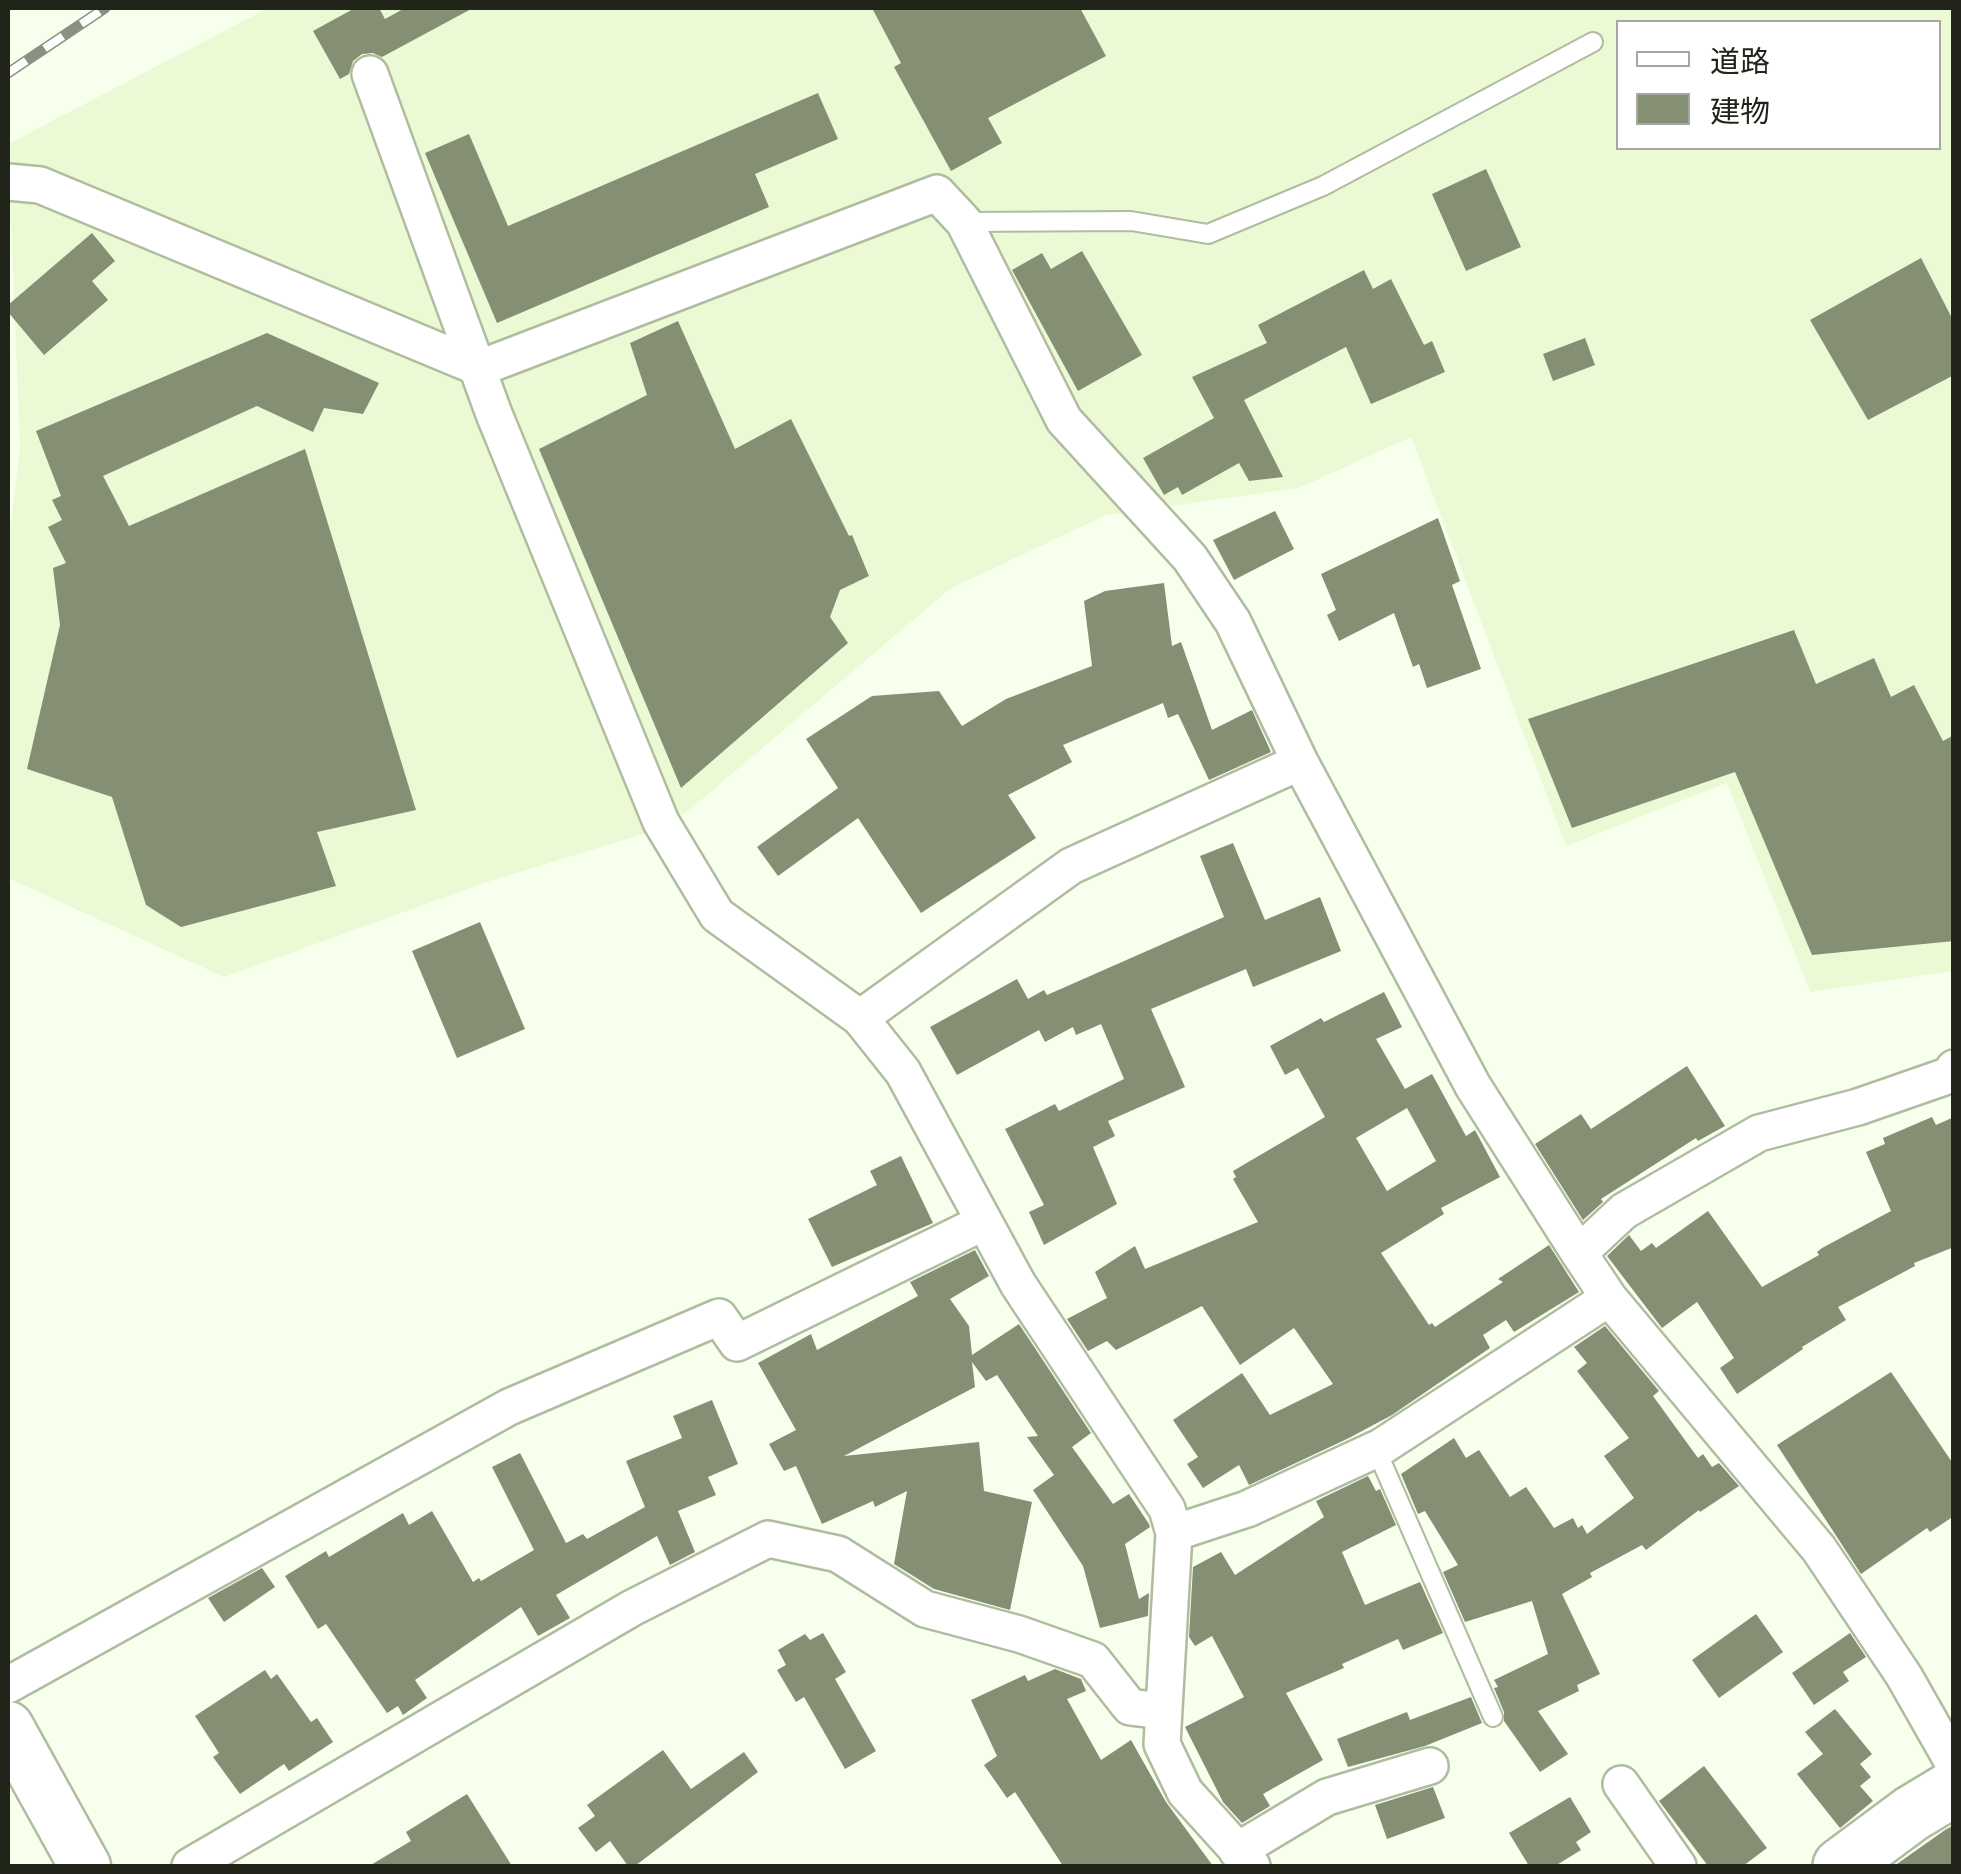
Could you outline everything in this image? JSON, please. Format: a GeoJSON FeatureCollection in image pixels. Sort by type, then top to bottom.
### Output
{"type":"FeatureCollection","features":[{"type":"Feature","properties":{"kind":"main road"},"geometry":{"type":"LineString","coordinates":[[8,1727],[85,1866]]}},
{"type":"Feature","properties":{"kind":"main road"},"geometry":{"type":"LineString","coordinates":[[1842,1866],[1911,1814],[1954,1788]]}},
{"type":"Feature","properties":{"kind":"street"},"geometry":{"type":"LineString","coordinates":[[370,74],[494,414],[661,822],[717,916],[860,1018],[902,1072],[1018,1284],[1167,1509],[1174,1533],[1162,1744],[1185,1792],[1245,1859],[1327,1797],[1430,1766]]}},
{"type":"Feature","properties":{"kind":"street"},"geometry":{"type":"LineString","coordinates":[[8,182],[40,185],[480,368],[937,193],[964,222],[1064,420],[1190,558],[1233,622],[1300,762],[1473,1086],[1579,1253],[1609,1298],[1819,1550],[1904,1676],[1954,1764]]}},
{"type":"Feature","properties":{"kind":"street"},"geometry":{"type":"LineString","coordinates":[[860,1018],[1071,866],[1300,762]]}},
{"type":"Feature","properties":{"kind":"street"},"geometry":{"type":"LineString","coordinates":[[1579,1253],[1624,1210],[1760,1133],[1952,1075]]}},
{"type":"Feature","properties":{"kind":"street"},"geometry":{"type":"LineString","coordinates":[[8,1685],[509,1407],[720,1317],[737,1343],[984,1222]]}},
{"type":"Feature","properties":{"kind":"street"},"geometry":{"type":"LineString","coordinates":[[1174,1533],[1247,1509],[1376,1448],[1609,1298]]}},
{"type":"Feature","properties":{"kind":"street"},"geometry":{"type":"LineString","coordinates":[[190,1866],[632,1608],[768,1538],[838,1554],[925,1608],[1093,1660],[1130,1708],[1162,1711]]}},
{"type":"Feature","properties":{"kind":"street"},"geometry":{"type":"LineString","coordinates":[[1622,1784],[1678,1866]]}},
{"type":"Feature","properties":{"kind":"lane"},"geometry":{"type":"LineString","coordinates":[[964,222],[1130,221],[1208,234],[1323,186],[1592,42]]}},
{"type":"Feature","properties":{"kind":"lane"},"geometry":{"type":"LineString","coordinates":[[1376,1448],[1493,1717]]}},
{"type":"Feature","properties":{"kind":"shaded area"},"geometry":{"type":"Polygon","coordinates":[[[268,8],[1953,8],[1953,971],[1810,992],[1727,783],[1566,846],[1411,437],[1299,488],[1106,515],[950,589],[687,812],[644,834],[490,881],[224,977],[8,878],[8,549],[20,448],[8,144],[268,8]]]}},
{"type":"Feature","properties":{"kind":"building"},"geometry":{"type":"Polygon","coordinates":[[[355,8],[379,8],[385,19],[405,8],[473,8],[382,57],[362,54],[353,61],[349,74],[340,79],[313,31],[355,8]]]}},
{"type":"Feature","properties":{"kind":"building"},"geometry":{"type":"Polygon","coordinates":[[[872,8],[1080,8],[1106,56],[988,118],[1002,143],[951,171],[894,67],[901,63],[872,8]]]}},
{"type":"Feature","properties":{"kind":"building"},"geometry":{"type":"Polygon","coordinates":[[[818,93],[838,139],[755,174],[769,207],[497,323],[425,153],[469,134],[508,226],[818,93]]]}},
{"type":"Feature","properties":{"kind":"building"},"geometry":{"type":"Polygon","coordinates":[[[1486,169],[1521,247],[1466,271],[1432,194],[1486,169]]]}},
{"type":"Feature","properties":{"kind":"building"},"geometry":{"type":"Polygon","coordinates":[[[92,233],[115,261],[92,281],[108,300],[44,355],[8,312],[8,305],[92,233]]]}},
{"type":"Feature","properties":{"kind":"building"},"geometry":{"type":"Polygon","coordinates":[[[1082,251],[1142,355],[1078,391],[1012,270],[1042,253],[1051,269],[1082,251]]]}},
{"type":"Feature","properties":{"kind":"building"},"geometry":{"type":"Polygon","coordinates":[[[1921,258],[1954,322],[1954,375],[1868,420],[1810,320],[1921,258]]]}},
{"type":"Feature","properties":{"kind":"building"},"geometry":{"type":"Polygon","coordinates":[[[1364,270],[1373,289],[1391,279],[1424,345],[1432,341],[1445,372],[1371,404],[1346,347],[1244,400],[1283,477],[1249,481],[1239,463],[1182,495],[1178,487],[1164,495],[1143,458],[1214,418],[1192,377],[1267,343],[1258,325],[1364,270]]]}},
{"type":"Feature","properties":{"kind":"building"},"geometry":{"type":"Polygon","coordinates":[[[678,321],[735,449],[791,419],[849,536],[852,535],[869,576],[840,590],[830,617],[848,643],[681,788],[539,449],[647,395],[630,343],[678,321]]]}},
{"type":"Feature","properties":{"kind":"building"},"geometry":{"type":"Polygon","coordinates":[[[267,333],[379,383],[363,414],[324,408],[313,432],[257,406],[103,476],[129,526],[305,449],[416,810],[317,832],[336,886],[181,927],[146,905],[112,797],[27,769],[60,625],[53,568],[66,563],[48,527],[62,520],[52,500],[61,496],[36,431],[267,333]]]}},
{"type":"Feature","properties":{"kind":"building"},"geometry":{"type":"Polygon","coordinates":[[[1585,338],[1595,365],[1553,381],[1543,354],[1585,338]]]}},
{"type":"Feature","properties":{"kind":"building"},"geometry":{"type":"Polygon","coordinates":[[[1275,511],[1294,549],[1234,580],[1213,540],[1275,511]]]}},
{"type":"Feature","properties":{"kind":"building"},"geometry":{"type":"Polygon","coordinates":[[[1438,518],[1460,581],[1452,585],[1481,669],[1427,688],[1419,664],[1413,667],[1394,613],[1339,641],[1327,615],[1336,610],[1321,574],[1438,518]]]}},
{"type":"Feature","properties":{"kind":"building"},"geometry":{"type":"Polygon","coordinates":[[[1164,583],[1172,646],[1181,642],[1212,730],[1252,710],[1271,752],[1209,780],[1178,714],[1168,718],[1163,703],[1063,745],[1072,762],[1008,795],[1036,838],[921,913],[858,818],[778,876],[757,847],[838,788],[806,739],[872,696],[939,691],[962,726],[1006,699],[1092,666],[1084,601],[1105,591],[1164,583]]]}},
{"type":"Feature","properties":{"kind":"building"},"geometry":{"type":"Polygon","coordinates":[[[1794,630],[1816,684],[1874,658],[1891,697],[1914,685],[1943,741],[1954,735],[1954,941],[1812,955],[1735,772],[1572,828],[1528,719],[1794,630]]]}},
{"type":"Feature","properties":{"kind":"building"},"geometry":{"type":"Polygon","coordinates":[[[1233,843],[1265,920],[1320,897],[1341,951],[1253,987],[1246,969],[1151,1009],[1185,1087],[1108,1121],[1115,1136],[1093,1147],[1117,1204],[1044,1245],[1029,1212],[1044,1205],[1005,1129],[1055,1104],[1059,1111],[1124,1079],[1101,1024],[1076,1035],[1073,1027],[1045,1042],[1039,1030],[957,1075],[930,1027],[1017,979],[1028,999],[1044,990],[1047,995],[1224,917],[1200,856],[1233,843]]]}},
{"type":"Feature","properties":{"kind":"building"},"geometry":{"type":"Polygon","coordinates":[[[480,922],[525,1029],[457,1058],[412,951],[480,922]]]}},
{"type":"Feature","properties":{"kind":"building"},"geometry":{"type":"Polygon","coordinates":[[[1384,992],[1402,1027],[1376,1039],[1405,1089],[1432,1074],[1466,1136],[1475,1130],[1500,1177],[1441,1208],[1444,1214],[1381,1253],[1429,1325],[1435,1327],[1503,1282],[1498,1279],[1549,1245],[1579,1292],[1514,1332],[1506,1320],[1483,1335],[1490,1348],[1392,1415],[1349,1438],[1249,1485],[1239,1465],[1203,1488],[1187,1464],[1198,1457],[1173,1420],[1242,1373],[1270,1415],[1333,1384],[1294,1328],[1240,1365],[1202,1306],[1116,1350],[1107,1341],[1088,1351],[1067,1319],[1107,1298],[1095,1272],[1135,1246],[1145,1269],[1258,1222],[1233,1179],[1233,1171],[1325,1117],[1298,1068],[1285,1075],[1270,1046],[1321,1018],[1324,1022],[1384,992]],[[1407,1108],[1356,1138],[1387,1191],[1436,1161],[1407,1108]]]}},
{"type":"Feature","properties":{"kind":"building"},"geometry":{"type":"Polygon","coordinates":[[[1687,1066],[1725,1126],[1698,1141],[1696,1138],[1601,1199],[1603,1202],[1583,1220],[1535,1144],[1581,1114],[1591,1129],[1687,1066]]]}},
{"type":"Feature","properties":{"kind":"building"},"geometry":{"type":"Polygon","coordinates":[[[1932,1117],[1936,1125],[1954,1117],[1954,1247],[1914,1263],[1915,1266],[1838,1307],[1846,1320],[1737,1394],[1720,1368],[1734,1358],[1697,1302],[1662,1328],[1607,1256],[1629,1235],[1641,1251],[1652,1243],[1656,1248],[1708,1211],[1762,1287],[1819,1255],[1817,1252],[1822,1248],[1891,1211],[1866,1152],[1885,1144],[1883,1138],[1932,1117]]]}},
{"type":"Feature","properties":{"kind":"building"},"geometry":{"type":"Polygon","coordinates":[[[901,1156],[933,1223],[832,1267],[808,1219],[877,1185],[870,1171],[901,1156]]]}},
{"type":"Feature","properties":{"kind":"building"},"geometry":{"type":"Polygon","coordinates":[[[975,1250],[989,1276],[950,1299],[969,1326],[972,1355],[1019,1324],[1091,1433],[1072,1447],[1113,1504],[1129,1494],[1149,1524],[1125,1544],[1139,1599],[1149,1593],[1148,1616],[1100,1628],[1083,1566],[1033,1490],[1054,1475],[1027,1437],[1038,1436],[997,1375],[986,1381],[972,1362],[975,1387],[844,1456],[979,1442],[984,1491],[1032,1502],[1010,1610],[934,1589],[894,1564],[907,1491],[875,1507],[873,1501],[822,1524],[796,1466],[784,1471],[769,1444],[796,1430],[758,1363],[811,1334],[817,1350],[918,1296],[910,1282],[975,1250]]]}},
{"type":"Feature","properties":{"kind":"building"},"geometry":{"type":"Polygon","coordinates":[[[1605,1326],[1659,1391],[1653,1396],[1698,1458],[1703,1454],[1712,1467],[1719,1463],[1739,1486],[1646,1550],[1642,1545],[1590,1573],[1592,1577],[1562,1594],[1600,1674],[1577,1685],[1579,1691],[1538,1711],[1568,1754],[1540,1772],[1504,1721],[1494,1688],[1498,1687],[1494,1680],[1548,1654],[1532,1601],[1465,1622],[1443,1572],[1458,1565],[1425,1511],[1418,1514],[1401,1474],[1454,1438],[1466,1458],[1479,1450],[1510,1497],[1526,1487],[1554,1528],[1573,1518],[1587,1534],[1634,1498],[1604,1456],[1629,1438],[1577,1371],[1587,1363],[1574,1347],[1605,1326]]]}},
{"type":"Feature","properties":{"kind":"building"},"geometry":{"type":"Polygon","coordinates":[[[1891,1372],[1954,1465],[1954,1516],[1930,1532],[1927,1528],[1861,1574],[1777,1445],[1891,1372]]]}},
{"type":"Feature","properties":{"kind":"building"},"geometry":{"type":"Polygon","coordinates":[[[712,1400],[738,1464],[708,1477],[716,1495],[678,1511],[695,1552],[670,1565],[657,1536],[556,1595],[570,1618],[538,1636],[521,1607],[415,1680],[427,1698],[403,1715],[398,1706],[387,1713],[326,1624],[318,1629],[285,1576],[326,1551],[329,1557],[403,1513],[409,1525],[432,1511],[473,1582],[479,1578],[481,1581],[534,1550],[492,1467],[520,1453],[566,1543],[583,1534],[587,1539],[645,1507],[626,1461],[682,1438],[673,1416],[712,1400]]]}},
{"type":"Feature","properties":{"kind":"building"},"geometry":{"type":"Polygon","coordinates":[[[1368,1476],[1376,1491],[1380,1489],[1396,1525],[1342,1552],[1365,1605],[1420,1582],[1443,1633],[1403,1650],[1398,1639],[1286,1693],[1323,1760],[1263,1794],[1270,1806],[1242,1823],[1223,1802],[1185,1727],[1244,1697],[1212,1636],[1195,1646],[1189,1637],[1193,1567],[1221,1552],[1235,1575],[1324,1517],[1316,1501],[1368,1476]]]}},
{"type":"Feature","properties":{"kind":"building"},"geometry":{"type":"Polygon","coordinates":[[[262,1568],[275,1587],[224,1622],[208,1598],[262,1568]]]}},
{"type":"Feature","properties":{"kind":"building"},"geometry":{"type":"Polygon","coordinates":[[[1756,1614],[1783,1652],[1719,1698],[1692,1660],[1756,1614]]]}},
{"type":"Feature","properties":{"kind":"building"},"geometry":{"type":"Polygon","coordinates":[[[823,1633],[846,1672],[835,1679],[876,1751],[845,1769],[804,1697],[796,1702],[777,1670],[786,1665],[778,1650],[805,1634],[810,1640],[823,1633]]]}},
{"type":"Feature","properties":{"kind":"building"},"geometry":{"type":"Polygon","coordinates":[[[1850,1633],[1866,1657],[1843,1672],[1849,1681],[1814,1705],[1792,1673],[1850,1633]]]}},
{"type":"Feature","properties":{"kind":"building"},"geometry":{"type":"Polygon","coordinates":[[[1055,1669],[1081,1679],[1086,1691],[1067,1699],[1101,1760],[1131,1740],[1166,1802],[1213,1866],[1063,1866],[1015,1792],[1007,1798],[984,1765],[997,1756],[971,1700],[1025,1675],[1028,1681],[1055,1669]]]}},
{"type":"Feature","properties":{"kind":"building"},"geometry":{"type":"Polygon","coordinates":[[[265,1670],[271,1679],[277,1674],[311,1722],[317,1718],[333,1742],[289,1771],[284,1764],[240,1794],[213,1757],[219,1753],[195,1716],[265,1670]]]}},
{"type":"Feature","properties":{"kind":"building"},"geometry":{"type":"Polygon","coordinates":[[[1471,1697],[1482,1723],[1425,1746],[1348,1767],[1337,1739],[1407,1712],[1410,1720],[1471,1697]]]}},
{"type":"Feature","properties":{"kind":"building"},"geometry":{"type":"Polygon","coordinates":[[[1835,1709],[1872,1754],[1860,1764],[1871,1777],[1860,1786],[1873,1801],[1840,1828],[1797,1774],[1823,1754],[1805,1732],[1835,1709]]]}},
{"type":"Feature","properties":{"kind":"building"},"geometry":{"type":"Polygon","coordinates":[[[663,1750],[691,1789],[744,1752],[758,1772],[635,1866],[628,1866],[610,1841],[596,1852],[578,1828],[595,1816],[587,1805],[663,1750]]]}},
{"type":"Feature","properties":{"kind":"building"},"geometry":{"type":"Polygon","coordinates":[[[1704,1766],[1767,1848],[1743,1866],[1708,1866],[1659,1801],[1704,1766]]]}},
{"type":"Feature","properties":{"kind":"building"},"geometry":{"type":"Polygon","coordinates":[[[1433,1787],[1445,1818],[1387,1839],[1375,1805],[1433,1787]]]}},
{"type":"Feature","properties":{"kind":"building"},"geometry":{"type":"Polygon","coordinates":[[[467,1794],[512,1866],[369,1866],[411,1841],[406,1832],[467,1794]]]}},
{"type":"Feature","properties":{"kind":"building"},"geometry":{"type":"Polygon","coordinates":[[[1570,1797],[1591,1832],[1576,1842],[1581,1850],[1555,1866],[1529,1866],[1509,1833],[1570,1797]]]}},
{"type":"Feature","properties":{"kind":"building"},"geometry":{"type":"Polygon","coordinates":[[[1954,1825],[1954,1866],[1894,1866],[1945,1830],[1954,1825]]]}},
{"type":"Feature","properties":{"kind":"railway"},"geometry":{"type":"LineString","coordinates":[[8,73],[105,8]]}}]}
